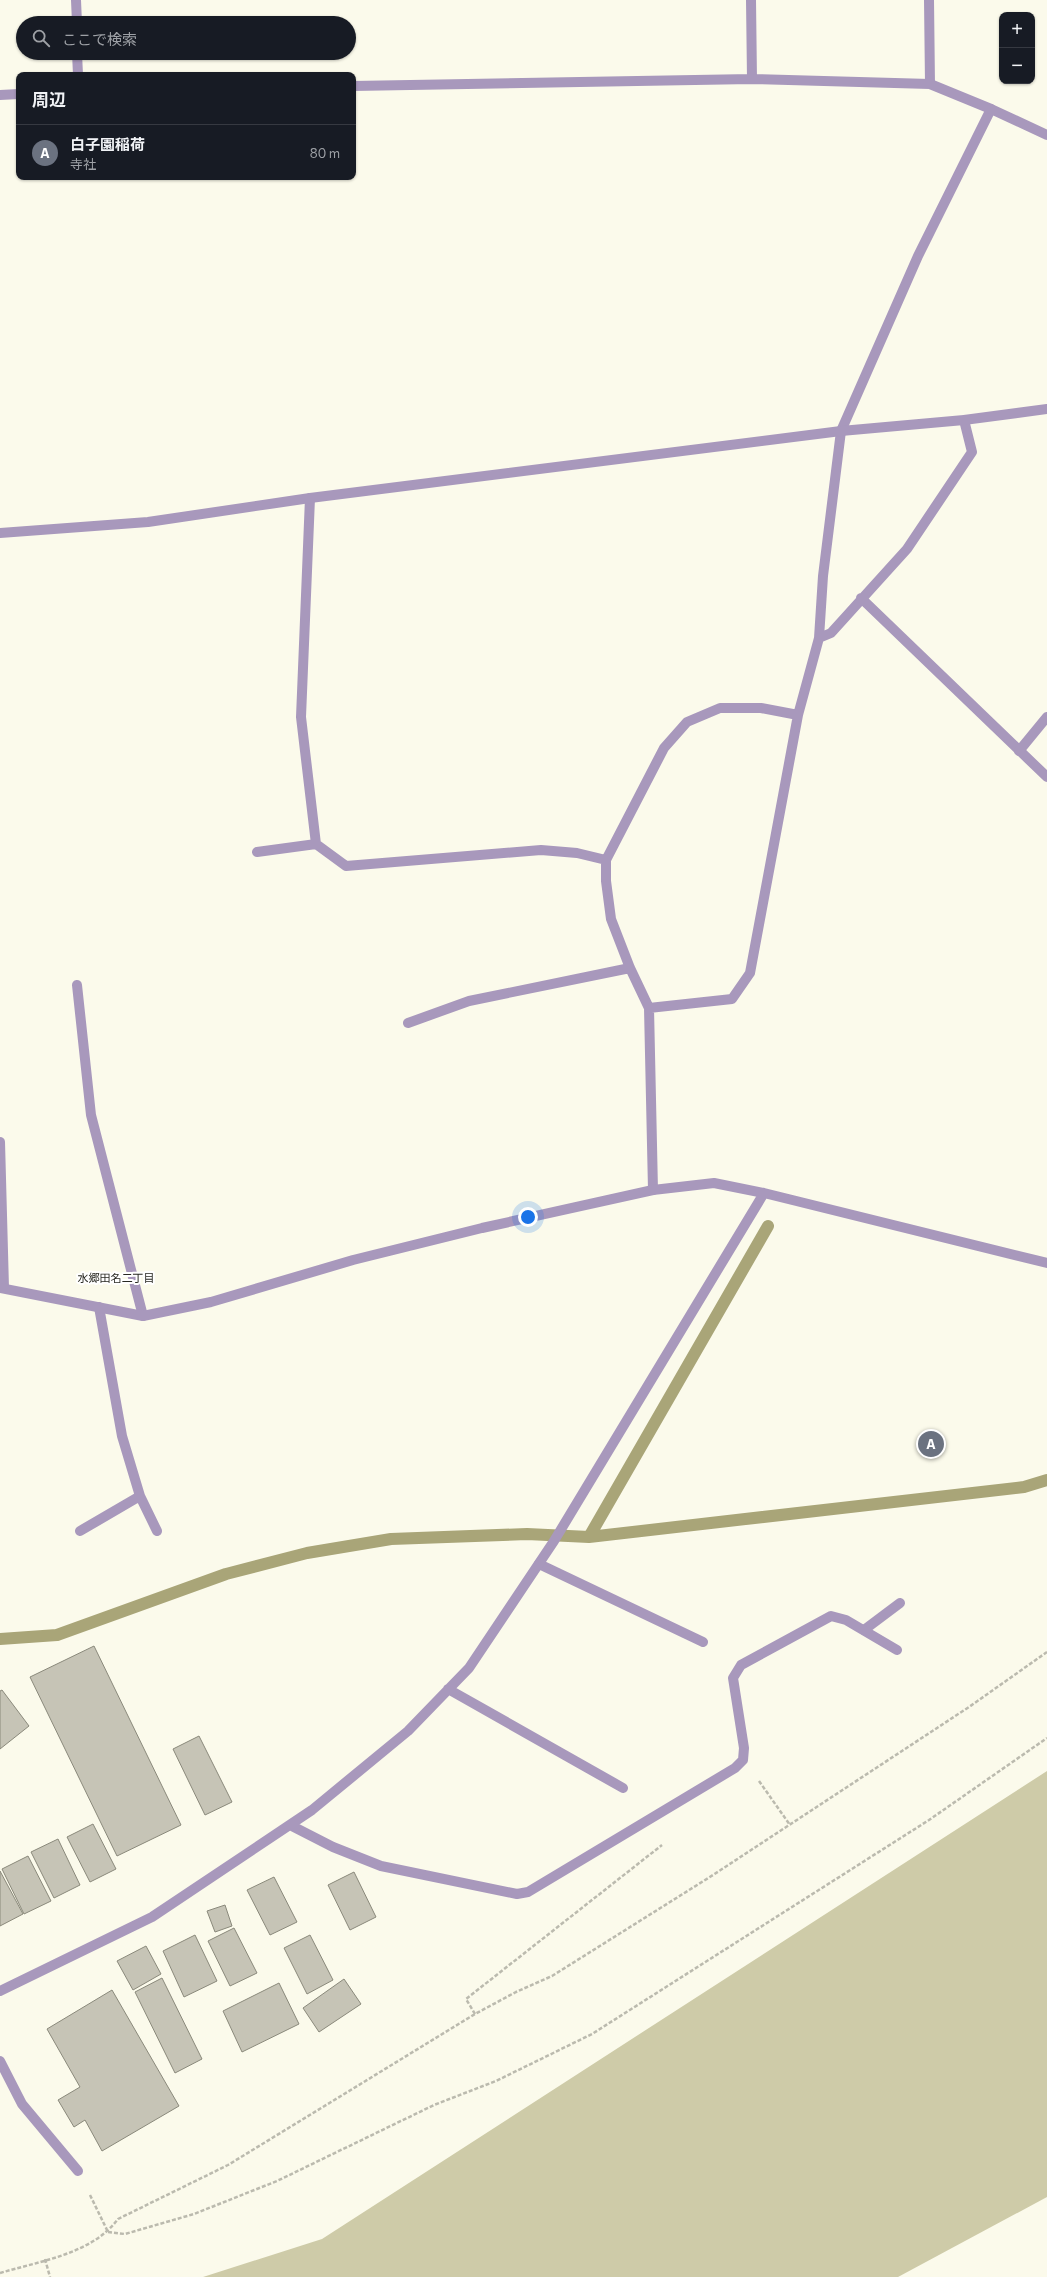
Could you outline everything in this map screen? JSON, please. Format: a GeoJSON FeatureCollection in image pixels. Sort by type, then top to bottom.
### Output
{"type":"FeatureCollection","features":[{"type":"Feature","properties":{"kind":"street"},"geometry":{"type":"LineString","coordinates":[[76,0],[76,16]]}},
{"type":"Feature","properties":{"kind":"street"},"geometry":{"type":"LineString","coordinates":[[751,0],[752,79]]}},
{"type":"Feature","properties":{"kind":"street"},"geometry":{"type":"LineString","coordinates":[[929,0],[930,84]]}},
{"type":"Feature","properties":{"kind":"street"},"geometry":{"type":"LineString","coordinates":[[77,60],[78,72]]}},
{"type":"Feature","properties":{"kind":"street"},"geometry":{"type":"LineString","coordinates":[[356,86],[752,79],[930,84],[991,109],[1047,135]]}},
{"type":"Feature","properties":{"kind":"street"},"geometry":{"type":"LineString","coordinates":[[0,95],[16,94]]}},
{"type":"Feature","properties":{"kind":"street"},"geometry":{"type":"LineString","coordinates":[[650,1008],[732,999],[750,974],[798,715],[819,638],[823,576],[841,431],[918,256],[991,109]]}},
{"type":"Feature","properties":{"kind":"street"},"geometry":{"type":"LineString","coordinates":[[0,533],[148,522],[310,498],[841,431],[964,420],[1047,409]]}},
{"type":"Feature","properties":{"kind":"street"},"geometry":{"type":"LineString","coordinates":[[819,638],[831,633],[861,598],[907,549],[972,452],[964,420]]}},
{"type":"Feature","properties":{"kind":"street"},"geometry":{"type":"LineString","coordinates":[[310,498],[301,717],[316,844]]}},
{"type":"Feature","properties":{"kind":"street"},"geometry":{"type":"LineString","coordinates":[[861,598],[1019,751],[1047,776]]}},
{"type":"Feature","properties":{"kind":"street"},"geometry":{"type":"LineString","coordinates":[[653,1190],[650,1008],[630,968],[611,919],[606,881],[606,860],[664,748],[688,722],[720,708],[761,708],[798,715]]}},
{"type":"Feature","properties":{"kind":"street"},"geometry":{"type":"LineString","coordinates":[[1019,751],[1047,718]]}},
{"type":"Feature","properties":{"kind":"street"},"geometry":{"type":"LineString","coordinates":[[257,852],[316,844],[346,866],[541,850],[577,853],[606,860]]}},
{"type":"Feature","properties":{"kind":"street"},"geometry":{"type":"LineString","coordinates":[[408,1023],[469,1002],[630,968]]}},
{"type":"Feature","properties":{"kind":"street"},"geometry":{"type":"LineString","coordinates":[[77,985],[91,1115],[143,1316]]}},
{"type":"Feature","properties":{"kind":"street"},"geometry":{"type":"LineString","coordinates":[[0,1142],[2,1288],[143,1316],[211,1302],[406,1246],[653,1190],[714,1184],[764,1193],[1047,1263]]}},
{"type":"Feature","properties":{"kind":"street"},"geometry":{"type":"LineString","coordinates":[[0,1991],[152,1917],[312,1810],[408,1730],[469,1668],[554,1541],[764,1193]]}},
{"type":"Feature","properties":{"kind":"street"},"geometry":{"type":"LineString","coordinates":[[99,1307],[122,1436],[140,1496],[157,1531]]}},
{"type":"Feature","properties":{"kind":"street"},"geometry":{"type":"LineString","coordinates":[[80,1531],[140,1496]]}},
{"type":"Feature","properties":{"kind":"street"},"geometry":{"type":"LineString","coordinates":[[539,1564],[703,1642]]}},
{"type":"Feature","properties":{"kind":"street"},"geometry":{"type":"LineString","coordinates":[[864,1630],[900,1603]]}},
{"type":"Feature","properties":{"kind":"street"},"geometry":{"type":"LineString","coordinates":[[290,1825],[333,1847],[380,1866],[517,1894],[528,1892],[735,1768],[743,1760],[744,1748],[733,1678],[736,1671],[741,1666],[831,1616],[839,1617],[864,1630],[896,1650]]}},
{"type":"Feature","properties":{"kind":"street"},"geometry":{"type":"LineString","coordinates":[[448,1689],[623,1788]]}},
{"type":"Feature","properties":{"kind":"street"},"geometry":{"type":"LineString","coordinates":[[0,2061],[22,2104],[78,2171]]}},
{"type":"Feature","properties":{"kind":"path"},"geometry":{"type":"LineString","coordinates":[[0,2273],[74,2251],[108,2232],[118,2219],[228,2165],[475,2014],[516,1992],[552,1976],[790,1825],[969,1708],[1047,1652]]}},
{"type":"Feature","properties":{"kind":"path"},"geometry":{"type":"LineString","coordinates":[[108,2232],[125,2234],[187,2216],[277,2182],[434,2105],[496,2081],[592,2034],[928,1820],[1047,1738]]}},
{"type":"Feature","properties":{"kind":"path"},"geometry":{"type":"LineString","coordinates":[[743,1760],[790,1825]]}},
{"type":"Feature","properties":{"kind":"path"},"geometry":{"type":"LineString","coordinates":[[475,2014],[466,1999],[668,1840]]}},
{"type":"Feature","properties":{"kind":"path"},"geometry":{"type":"LineString","coordinates":[[78,2171],[108,2232]]}},
{"type":"Feature","properties":{"kind":"path"},"geometry":{"type":"LineString","coordinates":[[45,2259],[50,2277]]}},
{"type":"Feature","properties":{"kind":"shaded area"},"geometry":{"type":"Polygon","coordinates":[[[1047,1771],[1047,2197],[898,2277],[203,2277],[322,2239],[1047,1771]]]}},
{"type":"Feature","properties":{"kind":"building"},"geometry":{"type":"Polygon","coordinates":[[[94,1646],[181,1825],[117,1856],[30,1677],[94,1646]]]}},
{"type":"Feature","properties":{"kind":"building"},"geometry":{"type":"Polygon","coordinates":[[[2,1690],[29,1726],[0,1749],[0,1691],[2,1690]]]}},
{"type":"Feature","properties":{"kind":"building"},"geometry":{"type":"Polygon","coordinates":[[[199,1736],[232,1802],[205,1815],[173,1749],[199,1736]]]}},
{"type":"Feature","properties":{"kind":"building"},"geometry":{"type":"Polygon","coordinates":[[[93,1824],[116,1869],[90,1882],[67,1837],[93,1824]]]}},
{"type":"Feature","properties":{"kind":"building"},"geometry":{"type":"Polygon","coordinates":[[[58,1839],[80,1885],[54,1898],[31,1852],[58,1839]]]}},
{"type":"Feature","properties":{"kind":"building"},"geometry":{"type":"Polygon","coordinates":[[[28,1856],[51,1901],[24,1914],[2,1869],[28,1856]]]}},
{"type":"Feature","properties":{"kind":"building"},"geometry":{"type":"Polygon","coordinates":[[[0,1871],[23,1914],[0,1926],[0,1871]]]}},
{"type":"Feature","properties":{"kind":"building"},"geometry":{"type":"Polygon","coordinates":[[[354,1872],[376,1917],[350,1930],[328,1885],[354,1872]]]}},
{"type":"Feature","properties":{"kind":"building"},"geometry":{"type":"Polygon","coordinates":[[[274,1877],[297,1922],[270,1935],[247,1890],[274,1877]]]}},
{"type":"Feature","properties":{"kind":"building"},"geometry":{"type":"Polygon","coordinates":[[[225,1905],[232,1926],[215,1932],[207,1911],[225,1905]]]}},
{"type":"Feature","properties":{"kind":"building"},"geometry":{"type":"Polygon","coordinates":[[[234,1928],[257,1973],[230,1986],[208,1941],[234,1928]]]}},
{"type":"Feature","properties":{"kind":"building"},"geometry":{"type":"Polygon","coordinates":[[[195,1935],[217,1981],[184,1997],[163,1951],[195,1935]]]}},
{"type":"Feature","properties":{"kind":"building"},"geometry":{"type":"Polygon","coordinates":[[[310,1935],[333,1980],[307,1994],[284,1948],[310,1935]]]}},
{"type":"Feature","properties":{"kind":"building"},"geometry":{"type":"Polygon","coordinates":[[[146,1946],[161,1974],[133,1990],[117,1961],[146,1946]]]}},
{"type":"Feature","properties":{"kind":"building"},"geometry":{"type":"Polygon","coordinates":[[[162,1978],[202,2059],[175,2073],[135,1992],[162,1978]]]}},
{"type":"Feature","properties":{"kind":"building"},"geometry":{"type":"Polygon","coordinates":[[[344,1979],[361,2004],[319,2032],[303,2008],[344,1979]]]}},
{"type":"Feature","properties":{"kind":"building"},"geometry":{"type":"Polygon","coordinates":[[[279,1983],[299,2024],[242,2052],[223,2011],[279,1983]]]}},
{"type":"Feature","properties":{"kind":"building"},"geometry":{"type":"Polygon","coordinates":[[[112,1990],[179,2106],[102,2151],[85,2120],[74,2127],[58,2100],[80,2087],[47,2029],[112,1990]]]}},
{"type":"Feature","properties":{"kind":"waterway"},"geometry":{"type":"LineString","coordinates":[[589,1537],[768,1226]]}},
{"type":"Feature","properties":{"kind":"waterway"},"geometry":{"type":"LineString","coordinates":[[0,1639],[57,1635],[226,1574],[307,1553],[391,1539],[527,1534],[589,1537],[1024,1487],[1047,1480]]}},
{"type":"Feature","properties":{"kind":"place","name":"白子園稲荷"},"geometry":{"type":"Point","coordinates":[931,1444]}},
{"type":"Feature","properties":{"kind":"district","name":"水郷田名二丁目"},"geometry":{"type":"Point","coordinates":[116,1277]}}]}
